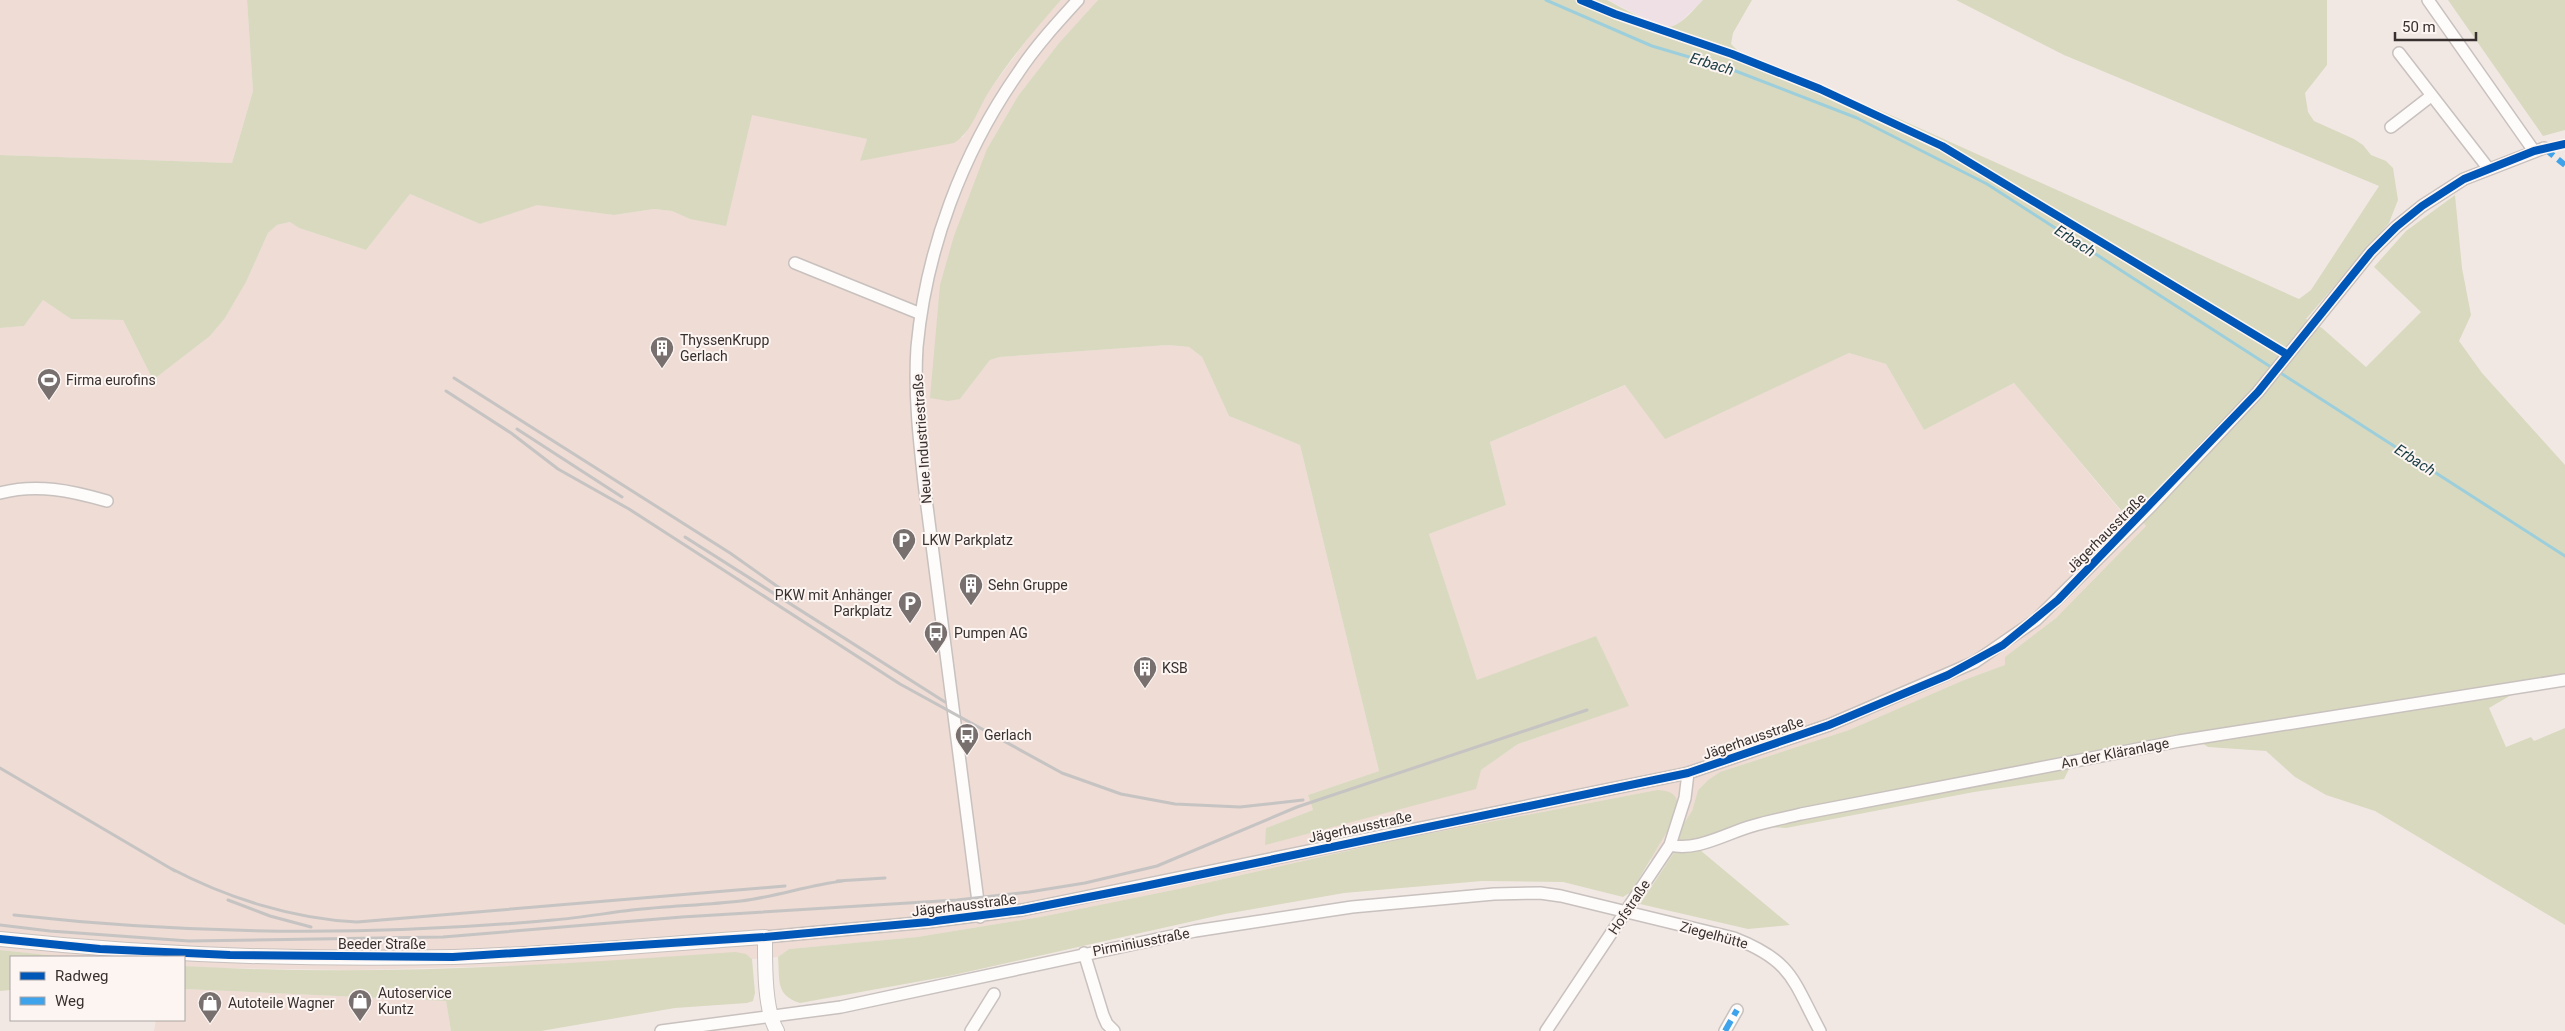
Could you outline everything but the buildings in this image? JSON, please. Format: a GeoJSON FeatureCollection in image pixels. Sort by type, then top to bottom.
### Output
{"type":"FeatureCollection","features":[{"type":"Feature","properties":{"kind":"street","name":"Neue Industriestraße"},"geometry":{"type":"LineString","coordinates":[[980,917],[924,484],[916,387],[921,314],[926,285],[949,204],[975,146],[1018,72],[1078,0]]}},
{"type":"Feature","properties":{"kind":"street","name":"Jägerhausstraße"},"geometry":{"type":"LineString","coordinates":[[765,937],[980,917],[1140,887],[1688,773],[1829,725],[1948,675],[2002,645],[2058,600],[2152,505],[2263,387],[2371,252],[2396,227],[2440,192],[2488,168],[2539,149],[2428,0]]}},
{"type":"Feature","properties":{"kind":"street"},"geometry":{"type":"LineString","coordinates":[[2399,53],[2488,168]]}},
{"type":"Feature","properties":{"kind":"street"},"geometry":{"type":"LineString","coordinates":[[2391,127],[2431,96]]}},
{"type":"Feature","properties":{"kind":"street"},"geometry":{"type":"LineString","coordinates":[[795,263],[921,314]]}},
{"type":"Feature","properties":{"kind":"street"},"geometry":{"type":"LineString","coordinates":[[0,493],[33,488],[66,490],[107,501]]}},
{"type":"Feature","properties":{"kind":"street","name":"An der Kläranlage"},"geometry":{"type":"LineString","coordinates":[[1670,845],[1678,847],[1694,845],[1752,826],[1801,814],[2180,741],[2565,680]]}},
{"type":"Feature","properties":{"kind":"street","name":"Hofstraße"},"geometry":{"type":"LineString","coordinates":[[1546,1031],[1670,845],[1685,798],[1688,773]]}},
{"type":"Feature","properties":{"kind":"street","name":"Pirminiusstraße"},"geometry":{"type":"LineString","coordinates":[[661,1031],[841,1007],[934,988],[1084,953],[1195,931],[1352,907],[1494,894],[1533,893],[1561,896],[1625,913]]}},
{"type":"Feature","properties":{"kind":"street","name":"Ziegelhütte"},"geometry":{"type":"LineString","coordinates":[[1625,913],[1734,938],[1768,953],[1784,966],[1795,982],[1820,1031]]}},
{"type":"Feature","properties":{"kind":"street"},"geometry":{"type":"LineString","coordinates":[[765,937],[768,992],[772,1017],[777,1031]]}},
{"type":"Feature","properties":{"kind":"street","name":"Beeder Straße"},"geometry":{"type":"LineString","coordinates":[[0,939],[100,948],[230,955],[453,957],[765,937]]}},
{"type":"Feature","properties":{"kind":"street"},"geometry":{"type":"LineString","coordinates":[[1084,953],[1103,1015],[1107,1024],[1114,1031]]}},
{"type":"Feature","properties":{"kind":"street"},"geometry":{"type":"LineString","coordinates":[[971,1031],[994,994]]}},
{"type":"Feature","properties":{"kind":"street"},"geometry":{"type":"LineString","coordinates":[[1726,1031],[1738,1010]]}},
{"type":"Feature","properties":{"kind":"shaded area"},"geometry":{"type":"Polygon","coordinates":[[[0,0],[247,0],[253,91],[232,163],[0,155],[0,0]]]}},
{"type":"Feature","properties":{"kind":"shaded area"},"geometry":{"type":"Polygon","coordinates":[[[1061,0],[1098,0],[1059,43],[1018,96],[987,149],[960,399],[990,360],[1000,357],[1168,345],[1189,347],[1202,357],[1229,416],[1300,445],[1379,771],[1308,795],[1313,810],[1266,828],[1481,770],[1518,744],[1628,706],[1596,636],[1477,681],[1429,534],[1506,505],[1490,442],[1626,385],[1665,438],[1849,353],[1886,364],[1924,430],[2014,383],[2124,515],[2132,510],[2146,526],[2056,618],[2005,657],[2006,665],[1964,680],[1849,730],[1720,772],[1708,780],[1698,790],[1692,811],[1684,823],[1673,854],[1665,866],[1650,859],[1660,844],[1657,790],[1395,840],[1188,887],[1040,917],[917,937],[789,949],[778,957],[752,959],[746,954],[542,965],[355,970],[217,968],[185,966],[185,956],[57,956],[0,950],[0,328],[24,326],[43,300],[71,319],[123,320],[153,380],[210,336],[225,318],[246,282],[268,233],[277,225],[290,222],[299,228],[366,250],[410,194],[480,224],[537,204],[614,215],[654,209],[672,211],[690,219],[752,114],[867,139],[860,161],[963,137],[989,91],[1038,25],[1061,0]]]}},
{"type":"Feature","properties":{"kind":"shaded area"},"geometry":{"type":"Polygon","coordinates":[[[1607,0],[1703,0],[1680,22],[1671,27],[1661,26],[1607,0]]]}},
{"type":"Feature","properties":{"kind":"shaded area"},"geometry":{"type":"Polygon","coordinates":[[[185,989],[446,1001],[451,1031],[154,1031],[156,1021],[185,1021],[185,989]]]}},
{"type":"Feature","properties":{"kind":"green space"},"geometry":{"type":"Polygon","coordinates":[[[247,0],[1061,0],[1006,66],[966,133],[954,143],[860,161],[867,139],[752,115],[726,226],[690,219],[672,211],[654,209],[614,215],[537,205],[480,224],[410,194],[366,250],[299,228],[290,222],[277,225],[268,233],[246,282],[225,318],[210,336],[153,380],[123,320],[71,319],[43,300],[24,326],[0,328],[0,155],[232,163],[253,91],[247,0]]]}},
{"type":"Feature","properties":{"kind":"green space"},"geometry":{"type":"Polygon","coordinates":[[[1098,0],[1607,0],[1650,22],[1667,27],[1681,22],[1703,0],[1752,0],[1733,33],[1731,44],[1739,52],[1886,113],[2299,299],[2311,290],[2379,186],[2064,55],[1956,0],[2327,0],[2327,65],[2305,93],[2308,112],[2314,121],[2354,139],[2363,145],[2371,155],[2386,161],[2393,168],[2398,200],[2389,223],[2306,319],[2322,328],[2366,367],[2421,312],[2374,267],[2406,231],[2455,195],[2462,268],[2471,315],[2459,341],[2482,373],[2565,465],[2565,674],[2537,680],[2489,708],[2506,747],[2531,737],[2534,741],[2565,728],[2565,925],[2375,811],[2326,795],[2295,777],[2266,751],[2208,747],[2186,733],[2056,758],[2070,767],[2064,779],[1974,792],[1786,828],[1765,827],[1700,850],[1790,925],[1748,929],[1640,904],[1673,854],[1684,823],[1692,811],[1698,790],[1708,780],[1720,772],[1849,730],[1964,680],[2005,665],[2005,657],[2056,618],[2146,526],[2132,510],[2125,515],[2014,383],[1924,430],[1886,364],[1849,353],[1665,439],[1625,385],[1490,442],[1506,505],[1429,534],[1477,680],[1596,636],[1629,706],[1518,744],[1481,770],[1476,789],[1265,845],[1266,828],[1313,810],[1308,795],[1379,771],[1300,445],[1229,416],[1202,357],[1189,347],[1168,345],[1000,357],[990,360],[960,399],[948,401],[930,398],[940,285],[954,236],[987,149],[1018,96],[1059,43],[1098,0]]]}},
{"type":"Feature","properties":{"kind":"green space"},"geometry":{"type":"Polygon","coordinates":[[[2448,0],[2565,0],[2565,130],[2543,136],[2448,0]]]}},
{"type":"Feature","properties":{"kind":"green space"},"geometry":{"type":"Polygon","coordinates":[[[1657,790],[1668,792],[1675,796],[1678,804],[1677,815],[1631,892],[1623,897],[1563,882],[1482,881],[1344,893],[1225,914],[949,976],[800,1003],[786,996],[780,986],[778,957],[789,949],[917,937],[1040,917],[1188,887],[1395,840],[1657,790]]]}},
{"type":"Feature","properties":{"kind":"green space"},"geometry":{"type":"Polygon","coordinates":[[[0,950],[57,956],[10,956],[10,990],[0,991],[0,950]]]}},
{"type":"Feature","properties":{"kind":"green space"},"geometry":{"type":"Polygon","coordinates":[[[735,952],[746,954],[752,959],[755,993],[753,1001],[747,1003],[675,1008],[541,1031],[451,1031],[446,1001],[185,989],[185,966],[253,969],[391,970],[598,961],[735,952]]]}},
{"type":"Feature","properties":{"kind":"waterway","name":"Erbach"},"geometry":{"type":"LineString","coordinates":[[1546,0],[1652,46],[1733,70],[1857,118],[1987,184],[2274,369]]}},
{"type":"Feature","properties":{"kind":"waterway","name":"Erbach"},"geometry":{"type":"LineString","coordinates":[[2279,372],[2565,556]]}},
{"type":"Feature","properties":{"kind":"railway"},"geometry":{"type":"LineString","coordinates":[[454,378],[730,553],[798,601]]}},
{"type":"Feature","properties":{"kind":"railway"},"geometry":{"type":"LineString","coordinates":[[446,391],[511,433],[558,469],[629,509],[900,684],[1062,773],[1121,794],[1175,804],[1240,807],[1303,800]]}},
{"type":"Feature","properties":{"kind":"railway"},"geometry":{"type":"LineString","coordinates":[[517,429],[622,497]]}},
{"type":"Feature","properties":{"kind":"railway"},"geometry":{"type":"LineString","coordinates":[[685,537],[945,702]]}},
{"type":"Feature","properties":{"kind":"railway"},"geometry":{"type":"LineString","coordinates":[[0,925],[50,931],[189,941],[443,937],[682,917],[957,900],[1029,892],[1085,883],[1157,866],[1297,807],[1587,710]]}},
{"type":"Feature","properties":{"kind":"railway"},"geometry":{"type":"LineString","coordinates":[[0,768],[175,871]]}},
{"type":"Feature","properties":{"kind":"railway"},"geometry":{"type":"LineString","coordinates":[[170,868],[214,889],[285,912],[309,917],[357,922],[785,886]]}},
{"type":"Feature","properties":{"kind":"railway"},"geometry":{"type":"LineString","coordinates":[[837,881],[885,878]]}},
{"type":"Feature","properties":{"kind":"railway"},"geometry":{"type":"LineString","coordinates":[[14,915],[81,922],[216,930],[351,931],[419,929],[553,920],[622,911],[741,901],[843,881]]}},
{"type":"Feature","properties":{"kind":"railway"},"geometry":{"type":"LineString","coordinates":[[228,900],[270,916],[311,927]]}},
{"type":"Feature","properties":{"kind":"marked path"},"geometry":{"type":"LineString","coordinates":[[2544,148],[2565,165]]}},
{"type":"Feature","properties":{"kind":"marked path"},"geometry":{"type":"LineString","coordinates":[[1725,1031],[1737,1010]]}},
{"type":"Feature","properties":{"kind":"cycle path"},"geometry":{"type":"LineString","coordinates":[[1581,0],[1615,14],[1732,54],[1820,89],[1942,146],[2288,355]]}},
{"type":"Feature","properties":{"kind":"cycle path"},"geometry":{"type":"LineString","coordinates":[[0,939],[100,949],[230,955],[453,957],[765,937],[928,922],[1022,910],[1140,887],[1688,773],[1829,725],[1948,675],[2003,645],[2058,600],[2258,392],[2371,252],[2396,227],[2422,206],[2464,179],[2534,151],[2565,144]]}},
{"type":"Feature","properties":{"kind":"place","name":"ThyssenKrupp Gerlach"},"geometry":{"type":"Point","coordinates":[662,369]}},
{"type":"Feature","properties":{"kind":"place","name":"Firma eurofins"},"geometry":{"type":"Point","coordinates":[49,401]}},
{"type":"Feature","properties":{"kind":"place","name":"LKW Parkplatz"},"geometry":{"type":"Point","coordinates":[904,561]}},
{"type":"Feature","properties":{"kind":"place","name":"Sehn Gruppe"},"geometry":{"type":"Point","coordinates":[971,606]}},
{"type":"Feature","properties":{"kind":"place","name":"PKW mit Anhänger Parkplatz"},"geometry":{"type":"Point","coordinates":[910,624]}},
{"type":"Feature","properties":{"kind":"place","name":"Pumpen AG"},"geometry":{"type":"Point","coordinates":[936,654]}},
{"type":"Feature","properties":{"kind":"place","name":"KSB"},"geometry":{"type":"Point","coordinates":[1145,689]}},
{"type":"Feature","properties":{"kind":"place","name":"Gerlach"},"geometry":{"type":"Point","coordinates":[967,756]}},
{"type":"Feature","properties":{"kind":"place","name":"Autoservice Kuntz"},"geometry":{"type":"Point","coordinates":[360,1022]}},
{"type":"Feature","properties":{"kind":"place","name":"Autoteile Wagner"},"geometry":{"type":"Point","coordinates":[210,1024]}}]}
